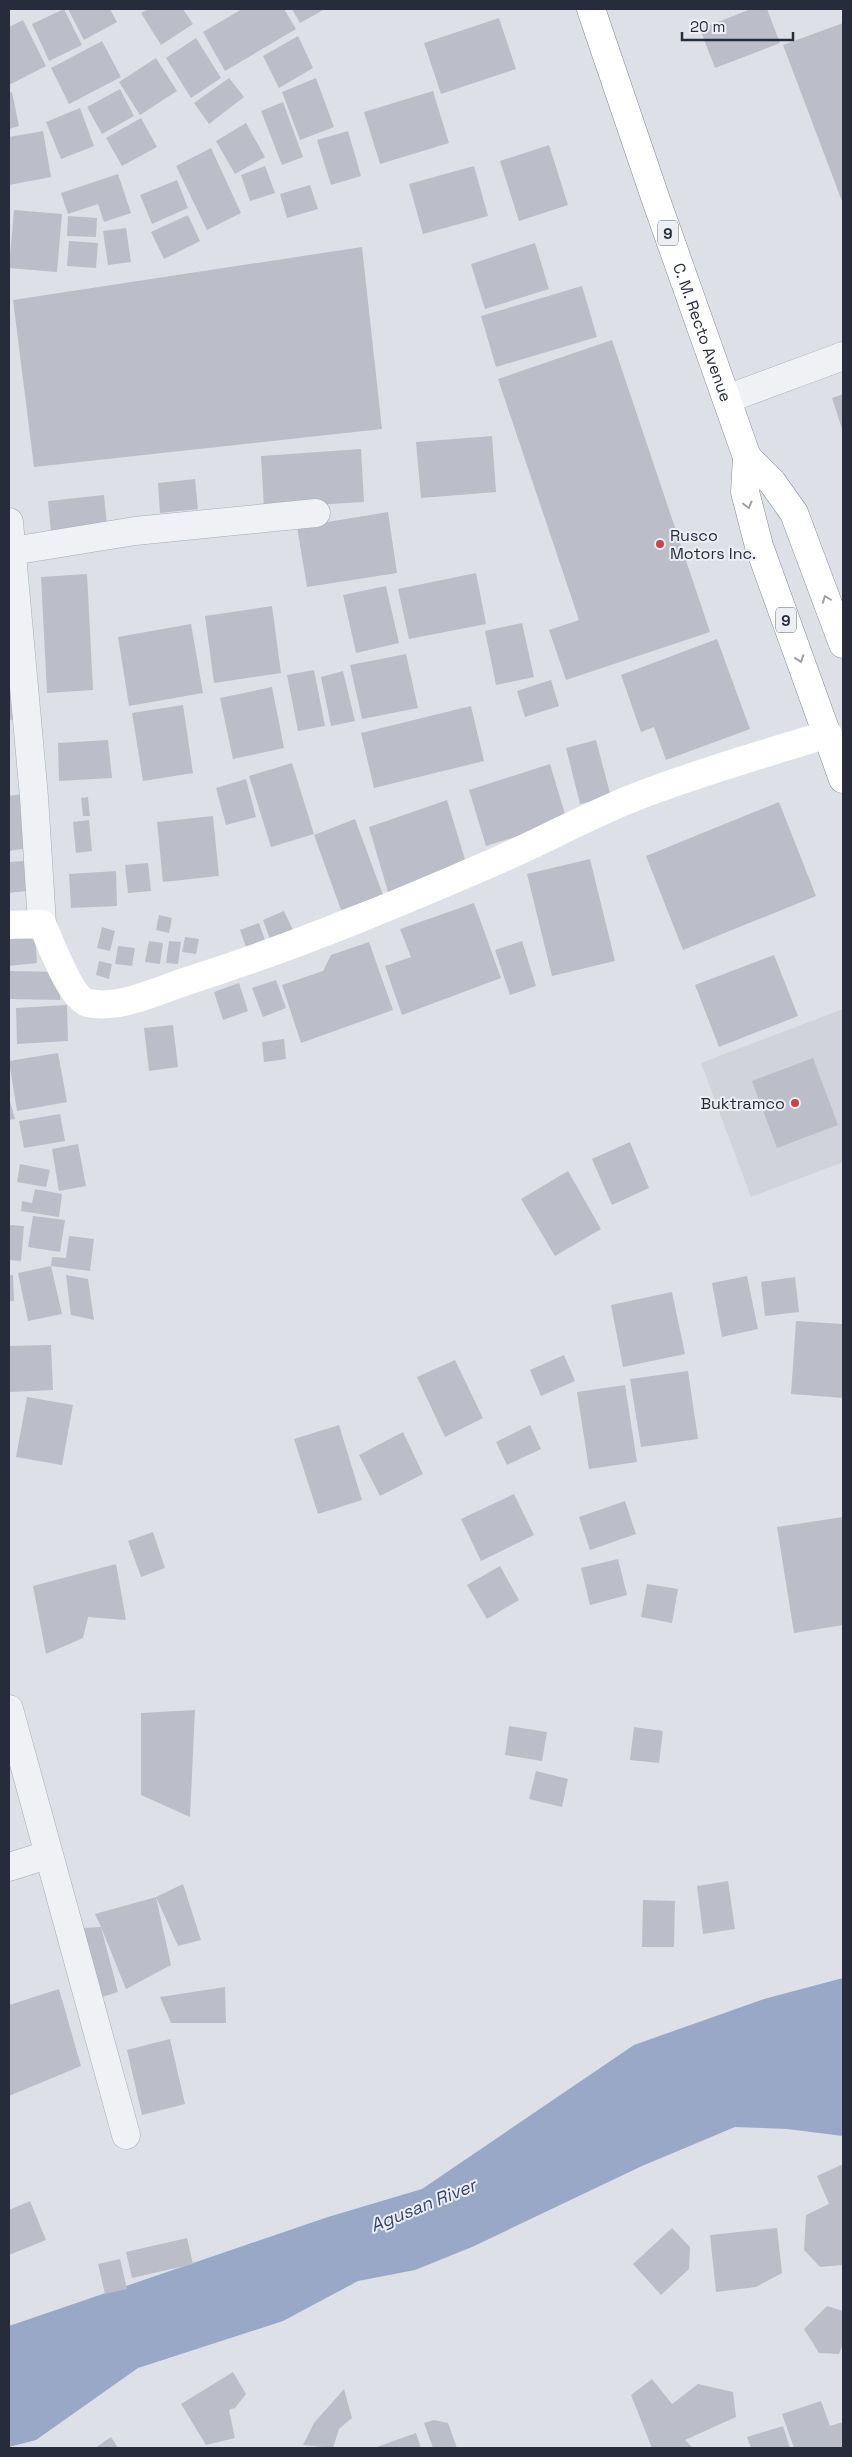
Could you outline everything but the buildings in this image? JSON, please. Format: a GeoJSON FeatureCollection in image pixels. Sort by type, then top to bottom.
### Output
{"type":"FeatureCollection","features":[{"type":"Feature","properties":{"kind":"main road","name":"C. M. Recto Avenue"},"geometry":{"type":"LineString","coordinates":[[591,9],[747,457],[745,492],[759,546],[843,779]]}},
{"type":"Feature","properties":{"kind":"main road","name":"C. M. Recto Avenue"},"geometry":{"type":"LineString","coordinates":[[747,457],[772,482],[794,513],[843,644]]}},
{"type":"Feature","properties":{"kind":"main road"},"geometry":{"type":"LineString","coordinates":[[9,925],[42,924],[75,993],[85,1002],[101,1005],[130,1000],[340,927],[503,858],[638,796],[828,734]]}},
{"type":"Feature","properties":{"kind":"street"},"geometry":{"type":"LineString","coordinates":[[727,399],[843,356]]}},
{"type":"Feature","properties":{"kind":"street"},"geometry":{"type":"LineString","coordinates":[[12,552],[134,530],[316,513]]}},
{"type":"Feature","properties":{"kind":"street"},"geometry":{"type":"LineString","coordinates":[[9,522],[34,797],[42,924]]}},
{"type":"Feature","properties":{"kind":"street"},"geometry":{"type":"LineString","coordinates":[[9,1709],[47,1855],[126,2135]]}},
{"type":"Feature","properties":{"kind":"street"},"geometry":{"type":"LineString","coordinates":[[9,1867],[47,1855]]}},
{"type":"Feature","properties":{"kind":"shaded area"},"geometry":{"type":"Polygon","coordinates":[[[843,1009],[843,1162],[751,1197],[701,1063],[843,1009]]]}},
{"type":"Feature","properties":{"kind":"water","name":"Agusan River"},"geometry":{"type":"Polygon","coordinates":[[[843,1978],[843,2136],[787,2129],[735,2127],[642,2166],[472,2247],[415,2270],[358,2281],[283,2321],[138,2368],[36,2440],[9,2447],[9,2326],[328,2217],[422,2189],[634,2045],[764,1999],[843,1978]]]}},
{"type":"Feature","properties":{"kind":"place","name":"Rusco Motors Inc."},"geometry":{"type":"Point","coordinates":[660,544]}},
{"type":"Feature","properties":{"kind":"place","name":"Buktramco"},"geometry":{"type":"Point","coordinates":[795,1103]}}]}
